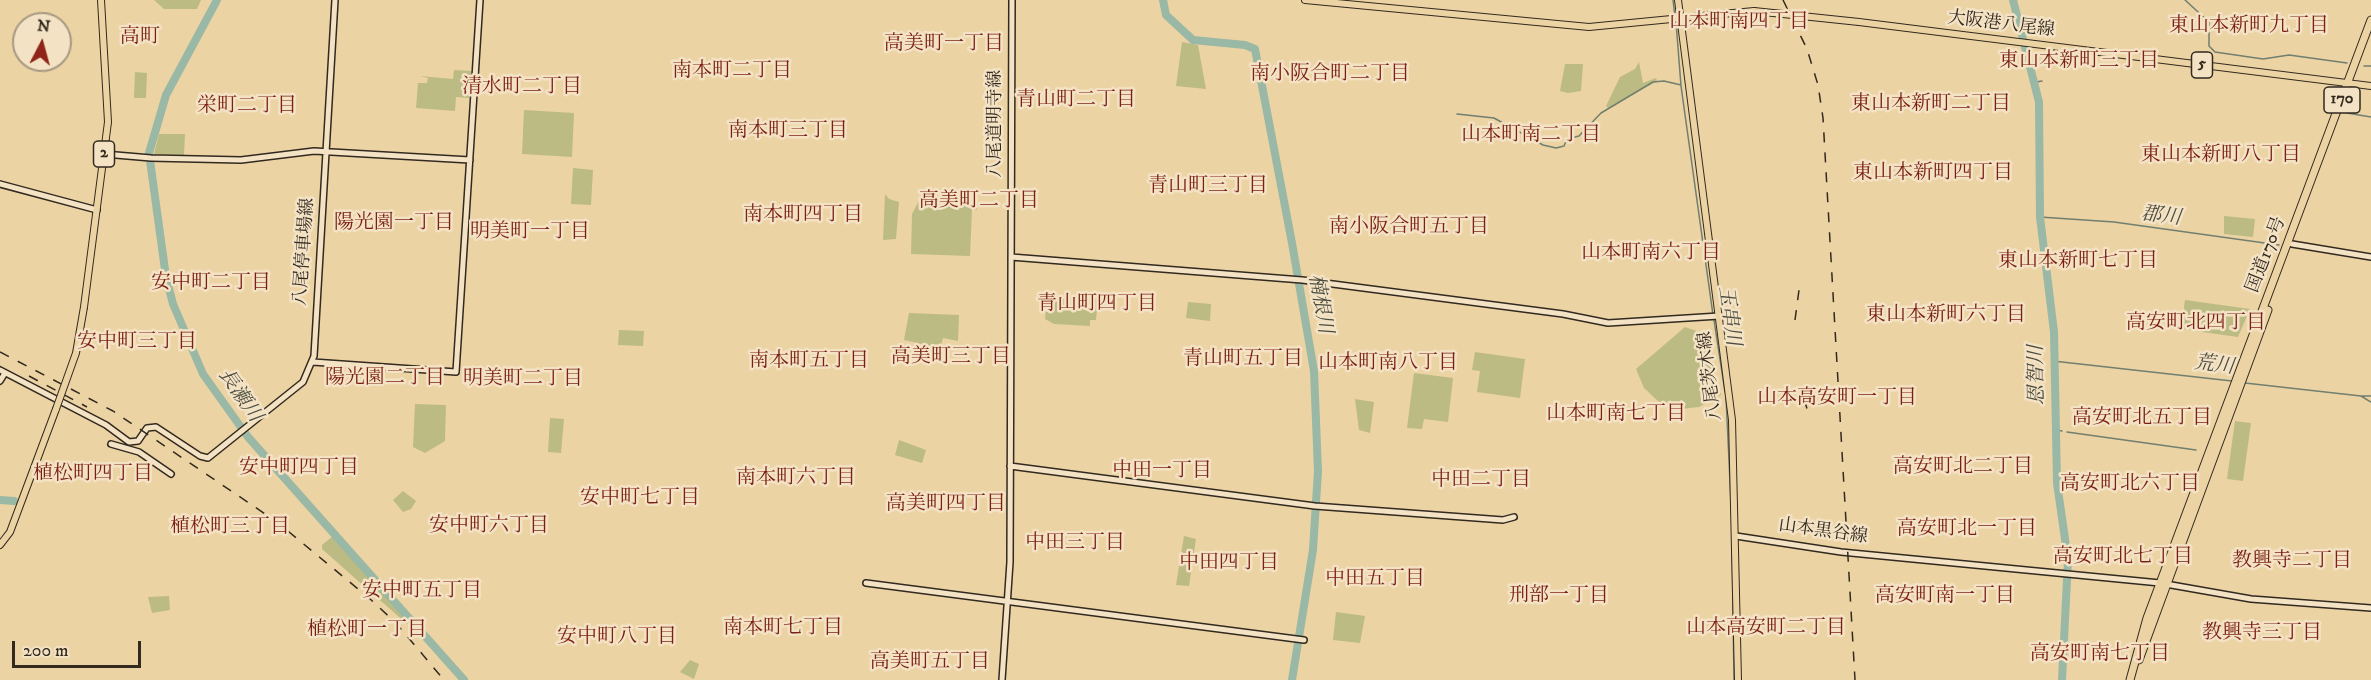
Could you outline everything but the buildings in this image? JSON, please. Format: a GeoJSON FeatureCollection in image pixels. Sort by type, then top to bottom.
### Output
{"type":"FeatureCollection","features":[{"type":"Feature","properties":{"kind":"highway","name":"国道170号"},"geometry":{"type":"LineString","coordinates":[[2135,680],[2163,584],[2371,20]]}},
{"type":"Feature","properties":{"kind":"highway","name":"国道170号"},"geometry":{"type":"LineString","coordinates":[[2130,680],[2139,642],[2292,244],[2313,180]]}},
{"type":"Feature","properties":{"kind":"main road","name":"2"},"geometry":{"type":"LineString","coordinates":[[0,545],[10,532],[76,353],[108,122],[101,0]]}},
{"type":"Feature","properties":{"kind":"main road","name":"大阪港八尾線"},"geometry":{"type":"LineString","coordinates":[[1305,0],[1589,27],[1754,11],[2371,86]]}},
{"type":"Feature","properties":{"kind":"main road","name":"八尾茨木線"},"geometry":{"type":"LineString","coordinates":[[1678,0],[1677,19],[1716,317],[1732,420],[1738,680]]}},
{"type":"Feature","properties":{"kind":"street","name":"八尾停車場線"},"geometry":{"type":"LineString","coordinates":[[2,372],[106,425],[129,442],[138,441],[147,428],[156,427],[200,456],[208,458],[296,389],[313,362],[335,0]]}},
{"type":"Feature","properties":{"kind":"street"},"geometry":{"type":"LineString","coordinates":[[313,362],[456,372],[480,0]]}},
{"type":"Feature","properties":{"kind":"street","name":"八尾道明寺線"},"geometry":{"type":"LineString","coordinates":[[1002,680],[1009,602],[1012,0]]}},
{"type":"Feature","properties":{"kind":"street"},"geometry":{"type":"LineString","coordinates":[[104,154],[147,158],[246,160],[327,152],[470,160]]}},
{"type":"Feature","properties":{"kind":"street"},"geometry":{"type":"LineString","coordinates":[[0,184],[97,210]]}},
{"type":"Feature","properties":{"kind":"street"},"geometry":{"type":"LineString","coordinates":[[2292,244],[2371,257]]}},
{"type":"Feature","properties":{"kind":"street"},"geometry":{"type":"LineString","coordinates":[[1011,257],[1302,280],[1563,314],[1608,323],[1716,317]]}},
{"type":"Feature","properties":{"kind":"street"},"geometry":{"type":"LineString","coordinates":[[0,381],[2,372]]}},
{"type":"Feature","properties":{"kind":"street"},"geometry":{"type":"LineString","coordinates":[[111,444],[139,452],[171,474]]}},
{"type":"Feature","properties":{"kind":"street"},"geometry":{"type":"LineString","coordinates":[[1010,466],[1317,506],[1503,520],[1514,517]]}},
{"type":"Feature","properties":{"kind":"street","name":"山本黒谷線"},"geometry":{"type":"LineString","coordinates":[[1736,536],[1841,552],[2163,584],[2251,599],[2371,608]]}},
{"type":"Feature","properties":{"kind":"street"},"geometry":{"type":"LineString","coordinates":[[866,583],[1160,619],[1295,641],[1304,640]]}},
{"type":"Feature","properties":{"kind":"shaded area"},"geometry":{"type":"Polygon","coordinates":[[[154,0],[201,0],[197,9],[164,9],[154,0]]]}},
{"type":"Feature","properties":{"kind":"shaded area"},"geometry":{"type":"Polygon","coordinates":[[[1182,42],[1198,45],[1206,89],[1176,86],[1182,42]]]}},
{"type":"Feature","properties":{"kind":"shaded area"},"geometry":{"type":"Polygon","coordinates":[[[1639,62],[1643,83],[1656,78],[1657,81],[1608,108],[1606,106],[1620,77],[1635,69],[1639,62]]]}},
{"type":"Feature","properties":{"kind":"shaded area"},"geometry":{"type":"Polygon","coordinates":[[[1565,64],[1583,64],[1581,91],[1568,93],[1560,91],[1565,64]]]}},
{"type":"Feature","properties":{"kind":"shaded area"},"geometry":{"type":"Polygon","coordinates":[[[454,70],[471,71],[469,98],[456,97],[455,111],[416,108],[418,83],[427,83],[428,78],[420,76],[453,79],[454,70]]]}},
{"type":"Feature","properties":{"kind":"shaded area"},"geometry":{"type":"Polygon","coordinates":[[[135,72],[147,73],[146,98],[134,98],[135,72]]]}},
{"type":"Feature","properties":{"kind":"shaded area"},"geometry":{"type":"Polygon","coordinates":[[[524,110],[574,113],[572,157],[522,154],[524,110]]]}},
{"type":"Feature","properties":{"kind":"shaded area"},"geometry":{"type":"Polygon","coordinates":[[[159,134],[185,134],[184,155],[154,154],[159,134]]]}},
{"type":"Feature","properties":{"kind":"shaded area"},"geometry":{"type":"Polygon","coordinates":[[[573,168],[593,170],[591,205],[571,204],[573,168]]]}},
{"type":"Feature","properties":{"kind":"shaded area"},"geometry":{"type":"Polygon","coordinates":[[[885,194],[889,199],[899,202],[896,239],[883,240],[885,194]]]}},
{"type":"Feature","properties":{"kind":"shaded area"},"geometry":{"type":"Polygon","coordinates":[[[977,196],[977,210],[972,210],[970,256],[911,254],[912,214],[921,197],[977,196]]]}},
{"type":"Feature","properties":{"kind":"shaded area"},"geometry":{"type":"Polygon","coordinates":[[[2224,216],[2255,219],[2253,237],[2224,234],[2224,216]]]}},
{"type":"Feature","properties":{"kind":"shaded area"},"geometry":{"type":"Polygon","coordinates":[[[1047,296],[1098,299],[1096,320],[1090,320],[1090,326],[1054,324],[1045,319],[1047,296]]]}},
{"type":"Feature","properties":{"kind":"shaded area"},"geometry":{"type":"Polygon","coordinates":[[[2185,300],[2250,309],[2238,337],[2181,329],[2185,300]]]}},
{"type":"Feature","properties":{"kind":"shaded area"},"geometry":{"type":"Polygon","coordinates":[[[1188,302],[1211,304],[1210,321],[1186,318],[1188,302]]]}},
{"type":"Feature","properties":{"kind":"shaded area"},"geometry":{"type":"Polygon","coordinates":[[[909,313],[959,315],[958,341],[943,338],[940,348],[904,340],[909,313]]]}},
{"type":"Feature","properties":{"kind":"shaded area"},"geometry":{"type":"Polygon","coordinates":[[[1685,327],[1702,333],[1721,395],[1699,407],[1681,409],[1658,401],[1644,388],[1636,369],[1685,327]]]}},
{"type":"Feature","properties":{"kind":"shaded area"},"geometry":{"type":"Polygon","coordinates":[[[619,330],[644,331],[643,346],[618,345],[619,330]]]}},
{"type":"Feature","properties":{"kind":"shaded area"},"geometry":{"type":"Polygon","coordinates":[[[1475,352],[1525,359],[1520,398],[1477,392],[1480,371],[1472,370],[1475,352]]]}},
{"type":"Feature","properties":{"kind":"shaded area"},"geometry":{"type":"Polygon","coordinates":[[[1414,373],[1453,378],[1448,422],[1424,419],[1422,429],[1407,428],[1414,373]]]}},
{"type":"Feature","properties":{"kind":"shaded area"},"geometry":{"type":"Polygon","coordinates":[[[1355,399],[1374,402],[1370,433],[1359,430],[1355,399]]]}},
{"type":"Feature","properties":{"kind":"shaded area"},"geometry":{"type":"Polygon","coordinates":[[[415,404],[446,405],[445,441],[425,453],[413,447],[415,404]]]}},
{"type":"Feature","properties":{"kind":"shaded area"},"geometry":{"type":"Polygon","coordinates":[[[550,418],[564,419],[561,453],[548,452],[550,418]]]}},
{"type":"Feature","properties":{"kind":"shaded area"},"geometry":{"type":"Polygon","coordinates":[[[2235,421],[2251,423],[2243,481],[2227,479],[2235,421]]]}},
{"type":"Feature","properties":{"kind":"shaded area"},"geometry":{"type":"Polygon","coordinates":[[[899,440],[926,450],[922,463],[895,455],[899,440]]]}},
{"type":"Feature","properties":{"kind":"shaded area"},"geometry":{"type":"Polygon","coordinates":[[[403,491],[416,501],[411,509],[403,512],[393,500],[403,491]]]}},
{"type":"Feature","properties":{"kind":"shaded area"},"geometry":{"type":"Polygon","coordinates":[[[334,535],[409,622],[407,624],[322,549],[322,545],[334,535]]]}},
{"type":"Feature","properties":{"kind":"shaded area"},"geometry":{"type":"Polygon","coordinates":[[[1184,536],[1196,539],[1189,586],[1176,585],[1184,536]]]}},
{"type":"Feature","properties":{"kind":"shaded area"},"geometry":{"type":"Polygon","coordinates":[[[169,596],[170,610],[152,613],[148,597],[169,596]]]}},
{"type":"Feature","properties":{"kind":"shaded area"},"geometry":{"type":"Polygon","coordinates":[[[1336,612],[1365,616],[1360,643],[1333,640],[1336,612]]]}},
{"type":"Feature","properties":{"kind":"shaded area"},"geometry":{"type":"Polygon","coordinates":[[[690,660],[699,664],[694,679],[680,672],[690,660]]]}},
{"type":"Feature","properties":{"kind":"waterway","name":"長瀬川"},"geometry":{"type":"LineString","coordinates":[[217,0],[166,95],[149,153],[166,277],[173,304],[203,374],[248,437],[464,680]]}},
{"type":"Feature","properties":{"kind":"waterway","name":"楠根川"},"geometry":{"type":"LineString","coordinates":[[1163,0],[1166,15],[1193,40],[1245,45],[1255,49],[1292,243],[1314,371],[1318,471],[1313,550],[1292,680]]}},
{"type":"Feature","properties":{"kind":"waterway","name":"玉串川"},"geometry":{"type":"LineString","coordinates":[[1673,0],[1675,17]]}},
{"type":"Feature","properties":{"kind":"waterway","name":"恩智川"},"geometry":{"type":"LineString","coordinates":[[2013,0],[2039,102],[2040,217],[2054,332],[2057,483],[2068,560],[2062,680]]}},
{"type":"Feature","properties":{"kind":"waterway"},"geometry":{"type":"LineString","coordinates":[[2185,0],[2209,22],[2209,46],[2215,52],[2263,59],[2289,55],[2347,63]]}},
{"type":"Feature","properties":{"kind":"waterway","name":"玉串川"},"geometry":{"type":"LineString","coordinates":[[1676,22],[1681,86],[1713,315]]}},
{"type":"Feature","properties":{"kind":"waterway"},"geometry":{"type":"LineString","coordinates":[[2364,66],[2371,66]]}},
{"type":"Feature","properties":{"kind":"waterway"},"geometry":{"type":"LineString","coordinates":[[1457,114],[1494,118],[1543,145],[1556,148],[1564,146],[1567,139],[1579,136],[1601,113],[1653,82],[1664,81],[1681,85]]}},
{"type":"Feature","properties":{"kind":"waterway","name":"恩智川"},"geometry":{"type":"LineString","coordinates":[[2036,82],[2042,81]]}},
{"type":"Feature","properties":{"kind":"waterway"},"geometry":{"type":"LineString","coordinates":[[2347,113],[2371,117]]}},
{"type":"Feature","properties":{"kind":"waterway","name":"郡川"},"geometry":{"type":"LineString","coordinates":[[2040,217],[2114,222],[2279,245]]}},
{"type":"Feature","properties":{"kind":"waterway","name":"玉串川"},"geometry":{"type":"LineString","coordinates":[[1714,320],[1725,392]]}},
{"type":"Feature","properties":{"kind":"waterway","name":"荒川"},"geometry":{"type":"LineString","coordinates":[[2053,361],[2232,381]]}},
{"type":"Feature","properties":{"kind":"waterway","name":"荒川"},"geometry":{"type":"LineString","coordinates":[[2245,383],[2361,396],[2371,402]]}},
{"type":"Feature","properties":{"kind":"waterway","name":"荒川"},"geometry":{"type":"LineString","coordinates":[[2362,396],[2371,396]]}},
{"type":"Feature","properties":{"kind":"waterway","name":"玉串川"},"geometry":{"type":"LineString","coordinates":[[1726,397],[1731,503]]}},
{"type":"Feature","properties":{"kind":"waterway","name":"恩智川"},"geometry":{"type":"LineString","coordinates":[[2056,430],[2062,431]]}},
{"type":"Feature","properties":{"kind":"waterway"},"geometry":{"type":"LineString","coordinates":[[2067,432],[2196,450]]}},
{"type":"Feature","properties":{"kind":"waterway"},"geometry":{"type":"LineString","coordinates":[[0,500],[14,501]]}},
{"type":"Feature","properties":{"kind":"waterway","name":"玉串川"},"geometry":{"type":"LineString","coordinates":[[1732,541],[1734,680]]}},
{"type":"Feature","properties":{"kind":"railway"},"geometry":{"type":"LineString","coordinates":[[1783,0],[1807,49],[1818,85],[1823,118],[1855,680]]}},
{"type":"Feature","properties":{"kind":"railway"},"geometry":{"type":"LineString","coordinates":[[1795,320],[1799,290]]}},
{"type":"Feature","properties":{"kind":"railway"},"geometry":{"type":"LineString","coordinates":[[0,352],[113,411],[277,522],[396,623],[444,680]]}},
{"type":"Feature","properties":{"kind":"railway"},"geometry":{"type":"LineString","coordinates":[[29,376],[87,407]]}},
{"type":"Feature","properties":{"kind":"railway"},"geometry":{"type":"LineString","coordinates":[[1804,399],[1808,412]]}},
{"type":"Feature","properties":{"kind":"district","name":"山本町南四丁目"},"geometry":{"type":"Point","coordinates":[1739,23]}},
{"type":"Feature","properties":{"kind":"district","name":"東山本新町九丁目"},"geometry":{"type":"Point","coordinates":[2249,27]}},
{"type":"Feature","properties":{"kind":"district","name":"高町"},"geometry":{"type":"Point","coordinates":[140,38]}},
{"type":"Feature","properties":{"kind":"district","name":"高美町一丁目"},"geometry":{"type":"Point","coordinates":[944,45]}},
{"type":"Feature","properties":{"kind":"district","name":"東山本新町三丁目"},"geometry":{"type":"Point","coordinates":[2079,62]}},
{"type":"Feature","properties":{"kind":"district","name":"南本町二丁目"},"geometry":{"type":"Point","coordinates":[732,72]}},
{"type":"Feature","properties":{"kind":"district","name":"南小阪合町二丁目"},"geometry":{"type":"Point","coordinates":[1330,75]}},
{"type":"Feature","properties":{"kind":"district","name":"清水町二丁目"},"geometry":{"type":"Point","coordinates":[522,88]}},
{"type":"Feature","properties":{"kind":"district","name":"青山町二丁目"},"geometry":{"type":"Point","coordinates":[1076,101]}},
{"type":"Feature","properties":{"kind":"district","name":"東山本新町二丁目"},"geometry":{"type":"Point","coordinates":[1931,105]}},
{"type":"Feature","properties":{"kind":"district","name":"栄町二丁目"},"geometry":{"type":"Point","coordinates":[247,107]}},
{"type":"Feature","properties":{"kind":"district","name":"南本町三丁目"},"geometry":{"type":"Point","coordinates":[788,132]}},
{"type":"Feature","properties":{"kind":"district","name":"山本町南二丁目"},"geometry":{"type":"Point","coordinates":[1531,136]}},
{"type":"Feature","properties":{"kind":"district","name":"東山本新町八丁目"},"geometry":{"type":"Point","coordinates":[2221,156]}},
{"type":"Feature","properties":{"kind":"district","name":"東山本新町四丁目"},"geometry":{"type":"Point","coordinates":[1933,174]}},
{"type":"Feature","properties":{"kind":"district","name":"青山町三丁目"},"geometry":{"type":"Point","coordinates":[1208,187]}},
{"type":"Feature","properties":{"kind":"district","name":"高美町二丁目"},"geometry":{"type":"Point","coordinates":[979,202]}},
{"type":"Feature","properties":{"kind":"district","name":"南本町四丁目"},"geometry":{"type":"Point","coordinates":[803,216]}},
{"type":"Feature","properties":{"kind":"district","name":"陽光園一丁目"},"geometry":{"type":"Point","coordinates":[394,224]}},
{"type":"Feature","properties":{"kind":"district","name":"南小阪合町五丁目"},"geometry":{"type":"Point","coordinates":[1409,228]}},
{"type":"Feature","properties":{"kind":"district","name":"明美町一丁目"},"geometry":{"type":"Point","coordinates":[530,233]}},
{"type":"Feature","properties":{"kind":"district","name":"山本町南六丁目"},"geometry":{"type":"Point","coordinates":[1651,254]}},
{"type":"Feature","properties":{"kind":"district","name":"東山本新町七丁目"},"geometry":{"type":"Point","coordinates":[2078,262]}},
{"type":"Feature","properties":{"kind":"district","name":"安中町二丁目"},"geometry":{"type":"Point","coordinates":[211,284]}},
{"type":"Feature","properties":{"kind":"district","name":"青山町四丁目"},"geometry":{"type":"Point","coordinates":[1097,305]}},
{"type":"Feature","properties":{"kind":"district","name":"東山本新町六丁目"},"geometry":{"type":"Point","coordinates":[1946,316]}},
{"type":"Feature","properties":{"kind":"district","name":"高安町北四丁目"},"geometry":{"type":"Point","coordinates":[2196,324]}},
{"type":"Feature","properties":{"kind":"district","name":"安中町三丁目"},"geometry":{"type":"Point","coordinates":[137,343]}},
{"type":"Feature","properties":{"kind":"district","name":"高美町三丁目"},"geometry":{"type":"Point","coordinates":[951,358]}},
{"type":"Feature","properties":{"kind":"district","name":"青山町五丁目"},"geometry":{"type":"Point","coordinates":[1243,360]}},
{"type":"Feature","properties":{"kind":"district","name":"南本町五丁目"},"geometry":{"type":"Point","coordinates":[809,362]}},
{"type":"Feature","properties":{"kind":"district","name":"山本町南八丁目"},"geometry":{"type":"Point","coordinates":[1388,364]}},
{"type":"Feature","properties":{"kind":"district","name":"陽光園二丁目"},"geometry":{"type":"Point","coordinates":[385,379]}},
{"type":"Feature","properties":{"kind":"district","name":"明美町二丁目"},"geometry":{"type":"Point","coordinates":[523,380]}},
{"type":"Feature","properties":{"kind":"district","name":"山本高安町一丁目"},"geometry":{"type":"Point","coordinates":[1837,399]}},
{"type":"Feature","properties":{"kind":"district","name":"山本町南七丁目"},"geometry":{"type":"Point","coordinates":[1616,415]}},
{"type":"Feature","properties":{"kind":"district","name":"高安町北五丁目"},"geometry":{"type":"Point","coordinates":[2142,419]}},
{"type":"Feature","properties":{"kind":"district","name":"高安町北二丁目"},"geometry":{"type":"Point","coordinates":[1963,468]}},
{"type":"Feature","properties":{"kind":"district","name":"安中町四丁目"},"geometry":{"type":"Point","coordinates":[299,469]}},
{"type":"Feature","properties":{"kind":"district","name":"中田一丁目"},"geometry":{"type":"Point","coordinates":[1162,472]}},
{"type":"Feature","properties":{"kind":"district","name":"植松町四丁目"},"geometry":{"type":"Point","coordinates":[93,475]}},
{"type":"Feature","properties":{"kind":"district","name":"南本町六丁目"},"geometry":{"type":"Point","coordinates":[796,479]}},
{"type":"Feature","properties":{"kind":"district","name":"中田二丁目"},"geometry":{"type":"Point","coordinates":[1481,481]}},
{"type":"Feature","properties":{"kind":"district","name":"高安町北六丁目"},"geometry":{"type":"Point","coordinates":[2130,485]}},
{"type":"Feature","properties":{"kind":"district","name":"安中町七丁目"},"geometry":{"type":"Point","coordinates":[640,499]}},
{"type":"Feature","properties":{"kind":"district","name":"高美町四丁目"},"geometry":{"type":"Point","coordinates":[946,505]}},
{"type":"Feature","properties":{"kind":"district","name":"安中町六丁目"},"geometry":{"type":"Point","coordinates":[489,527]}},
{"type":"Feature","properties":{"kind":"district","name":"植松町三丁目"},"geometry":{"type":"Point","coordinates":[230,528]}},
{"type":"Feature","properties":{"kind":"district","name":"高安町北一丁目"},"geometry":{"type":"Point","coordinates":[1967,530]}},
{"type":"Feature","properties":{"kind":"district","name":"中田三丁目"},"geometry":{"type":"Point","coordinates":[1075,544]}},
{"type":"Feature","properties":{"kind":"district","name":"高安町北七丁目"},"geometry":{"type":"Point","coordinates":[2123,558]}},
{"type":"Feature","properties":{"kind":"district","name":"教興寺二丁目"},"geometry":{"type":"Point","coordinates":[2292,562]}},
{"type":"Feature","properties":{"kind":"district","name":"中田四丁目"},"geometry":{"type":"Point","coordinates":[1229,564]}},
{"type":"Feature","properties":{"kind":"district","name":"中田五丁目"},"geometry":{"type":"Point","coordinates":[1375,580]}},
{"type":"Feature","properties":{"kind":"district","name":"安中町五丁目"},"geometry":{"type":"Point","coordinates":[422,592]}},
{"type":"Feature","properties":{"kind":"district","name":"刑部一丁目"},"geometry":{"type":"Point","coordinates":[1559,597]}},
{"type":"Feature","properties":{"kind":"district","name":"高安町南一丁目"},"geometry":{"type":"Point","coordinates":[1945,597]}},
{"type":"Feature","properties":{"kind":"district","name":"南本町七丁目"},"geometry":{"type":"Point","coordinates":[783,629]}},
{"type":"Feature","properties":{"kind":"district","name":"山本高安町二丁目"},"geometry":{"type":"Point","coordinates":[1766,629]}},
{"type":"Feature","properties":{"kind":"district","name":"植松町一丁目"},"geometry":{"type":"Point","coordinates":[367,631]}},
{"type":"Feature","properties":{"kind":"district","name":"教興寺三丁目"},"geometry":{"type":"Point","coordinates":[2262,634]}},
{"type":"Feature","properties":{"kind":"district","name":"安中町八丁目"},"geometry":{"type":"Point","coordinates":[617,638]}},
{"type":"Feature","properties":{"kind":"district","name":"高安町南七丁目"},"geometry":{"type":"Point","coordinates":[2100,655]}},
{"type":"Feature","properties":{"kind":"district","name":"高美町五丁目"},"geometry":{"type":"Point","coordinates":[930,663]}}]}
